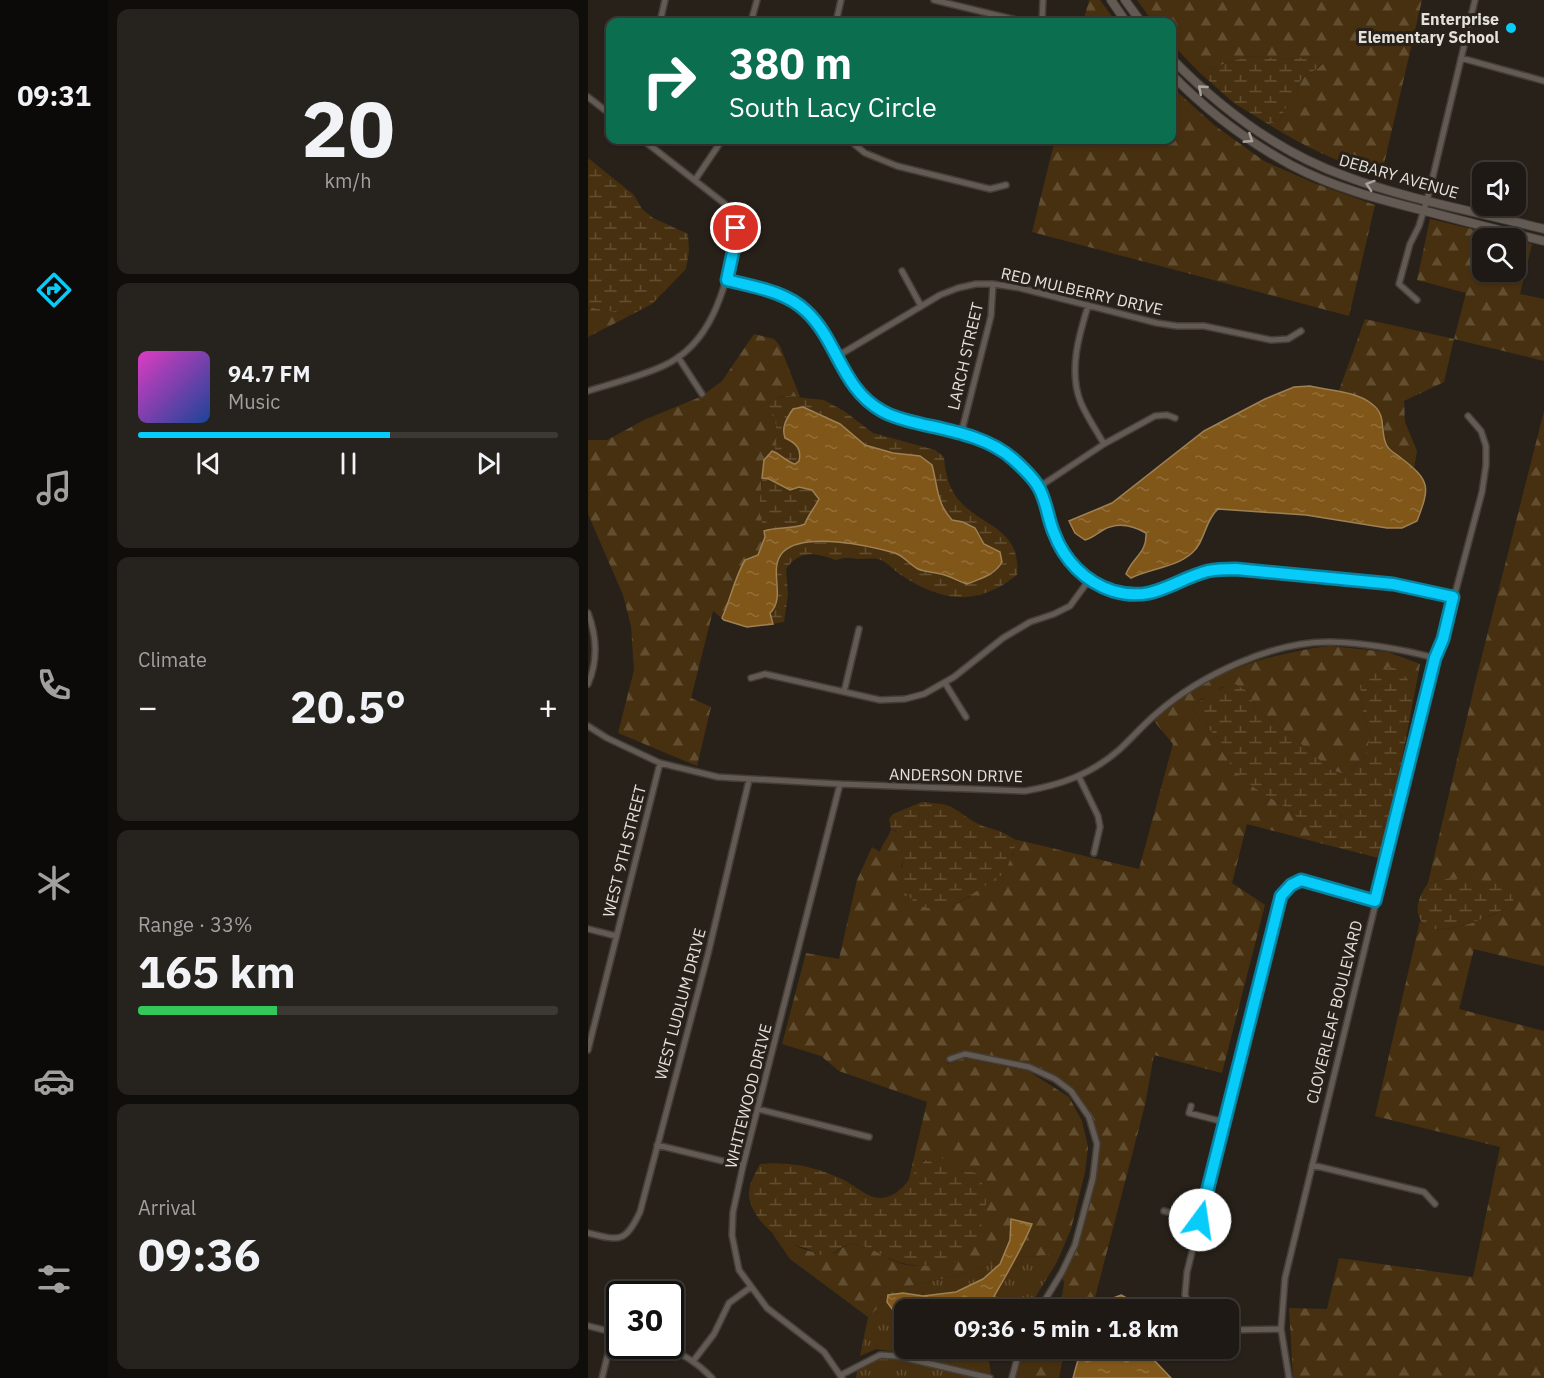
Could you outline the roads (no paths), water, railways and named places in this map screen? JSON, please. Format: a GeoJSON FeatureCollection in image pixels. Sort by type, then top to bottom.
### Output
{"type":"FeatureCollection","features":[{"type":"Feature","properties":{"kind":"main road"},"geometry":{"type":"LineString","coordinates":[[1111,0],[1123,18]]}},
{"type":"Feature","properties":{"kind":"main road"},"geometry":{"type":"LineString","coordinates":[[1125,0],[1138,18]]}},
{"type":"Feature","properties":{"kind":"main road","name":"DEBARY AVENUE"},"geometry":{"type":"LineString","coordinates":[[1176,63],[1200,88],[1233,115],[1300,156],[1343,176],[1384,189],[1544,229]]}},
{"type":"Feature","properties":{"kind":"main road","name":"DEBARY AVENUE"},"geometry":{"type":"LineString","coordinates":[[1176,79],[1194,98],[1227,125],[1293,166],[1336,186],[1544,241]]}},
{"type":"Feature","properties":{"kind":"street"},"geometry":{"type":"LineString","coordinates":[[661,18],[665,0]]}},
{"type":"Feature","properties":{"kind":"street"},"geometry":{"type":"LineString","coordinates":[[753,18],[757,0]]}},
{"type":"Feature","properties":{"kind":"street"},"geometry":{"type":"LineString","coordinates":[[837,18],[841,0]]}},
{"type":"Feature","properties":{"kind":"street"},"geometry":{"type":"LineString","coordinates":[[934,0],[1008,18]]}},
{"type":"Feature","properties":{"kind":"street"},"geometry":{"type":"LineString","coordinates":[[1042,18],[1043,0]]}},
{"type":"Feature","properties":{"kind":"street"},"geometry":{"type":"LineString","coordinates":[[1417,300],[1399,284],[1410,244],[1424,211],[1475,0]]}},
{"type":"Feature","properties":{"kind":"street"},"geometry":{"type":"LineString","coordinates":[[1461,58],[1544,81]]}},
{"type":"Feature","properties":{"kind":"street"},"geometry":{"type":"LineString","coordinates":[[588,97],[606,111]]}},
{"type":"Feature","properties":{"kind":"street"},"geometry":{"type":"LineString","coordinates":[[588,391],[664,366],[678,357],[703,333],[718,305],[727,280],[736,238],[733,216],[725,204],[649,144]]}},
{"type":"Feature","properties":{"kind":"street"},"geometry":{"type":"LineString","coordinates":[[695,180],[719,144]]}},
{"type":"Feature","properties":{"kind":"street"},"geometry":{"type":"LineString","coordinates":[[854,144],[865,153],[897,166],[990,189],[1006,185]]}},
{"type":"Feature","properties":{"kind":"street"},"geometry":{"type":"LineString","coordinates":[[902,271],[921,306]]}},
{"type":"Feature","properties":{"kind":"street"},"geometry":{"type":"LineString","coordinates":[[727,280],[774,292],[797,304],[814,319],[851,384],[867,402],[883,412],[989,444],[1014,459],[1039,487],[1046,502],[1053,532],[1062,552],[1072,566],[1089,580],[1119,592],[1147,594],[1165,590],[1210,570],[1236,569],[1393,584],[1453,597]]}},
{"type":"Feature","properties":{"kind":"street","name":"RED MULBERRY DRIVE"},"geometry":{"type":"LineString","coordinates":[[836,357],[921,306],[958,288],[976,284],[1020,288],[1156,323],[1204,326],[1271,340],[1288,339],[1301,331]]}},
{"type":"Feature","properties":{"kind":"street","name":"LARCH STREET"},"geometry":{"type":"LineString","coordinates":[[961,434],[991,316],[993,284]]}},
{"type":"Feature","properties":{"kind":"street"},"geometry":{"type":"LineString","coordinates":[[1088,306],[1078,344],[1075,376],[1081,402],[1104,444]]}},
{"type":"Feature","properties":{"kind":"street"},"geometry":{"type":"LineString","coordinates":[[678,357],[702,394]]}},
{"type":"Feature","properties":{"kind":"street"},"geometry":{"type":"LineString","coordinates":[[1039,487],[1104,444],[1155,416],[1167,415],[1175,418]]}},
{"type":"Feature","properties":{"kind":"street","name":"CLOVERLEAF BOULEVARD"},"geometry":{"type":"LineString","coordinates":[[1289,1378],[1281,1329],[1285,1278],[1435,658],[1443,639],[1482,492],[1486,446],[1481,430],[1468,416]]}},
{"type":"Feature","properties":{"kind":"street"},"geometry":{"type":"LineString","coordinates":[[751,678],[765,674],[866,699],[893,700],[924,694],[945,683],[1003,638],[1030,622],[1070,606],[1089,580]]}},
{"type":"Feature","properties":{"kind":"street"},"geometry":{"type":"LineString","coordinates":[[588,613],[596,646],[595,661],[588,684]]}},
{"type":"Feature","properties":{"kind":"street"},"geometry":{"type":"LineString","coordinates":[[844,692],[859,629]]}},
{"type":"Feature","properties":{"kind":"street","name":"ANDERSON DRIVE"},"geometry":{"type":"LineString","coordinates":[[588,726],[607,738],[660,763],[692,772],[749,780],[1007,792],[1046,787],[1079,777],[1103,763],[1156,714],[1193,686],[1212,675],[1257,657],[1298,646],[1329,642],[1404,650],[1435,658]]}},
{"type":"Feature","properties":{"kind":"street"},"geometry":{"type":"LineString","coordinates":[[945,683],[966,717]]}},
{"type":"Feature","properties":{"kind":"street","name":"WEST 9TH STREET"},"geometry":{"type":"LineString","coordinates":[[588,1050],[660,763]]}},
{"type":"Feature","properties":{"kind":"street"},"geometry":{"type":"LineString","coordinates":[[1079,777],[1098,816],[1100,827],[1094,853]]}},
{"type":"Feature","properties":{"kind":"street","name":"WEST LUDLUM DRIVE"},"geometry":{"type":"LineString","coordinates":[[588,1233],[610,1238],[624,1237],[630,1233],[640,1212],[708,954],[749,780]]}},
{"type":"Feature","properties":{"kind":"street","name":"WHITEWOOD DRIVE"},"geometry":{"type":"LineString","coordinates":[[840,784],[743,1166],[733,1212],[732,1235],[739,1270],[767,1308],[824,1352],[841,1376]]}},
{"type":"Feature","properties":{"kind":"street"},"geometry":{"type":"LineString","coordinates":[[1187,1299],[1185,1286],[1200,1220],[1281,896],[1291,885],[1301,880],[1375,901]]}},
{"type":"Feature","properties":{"kind":"street"},"geometry":{"type":"LineString","coordinates":[[588,929],[616,936]]}},
{"type":"Feature","properties":{"kind":"street"},"geometry":{"type":"LineString","coordinates":[[950,1059],[965,1054],[1029,1067],[1055,1079],[1071,1091],[1089,1117],[1097,1144],[1094,1178],[1075,1245],[1046,1299]]}},
{"type":"Feature","properties":{"kind":"street"},"geometry":{"type":"LineString","coordinates":[[1191,1106],[1189,1113],[1224,1122]]}},
{"type":"Feature","properties":{"kind":"street"},"geometry":{"type":"LineString","coordinates":[[758,1109],[869,1137]]}},
{"type":"Feature","properties":{"kind":"street"},"geometry":{"type":"LineString","coordinates":[[657,1145],[743,1166]]}},
{"type":"Feature","properties":{"kind":"street"},"geometry":{"type":"LineString","coordinates":[[1312,1165],[1424,1192],[1435,1204]]}},
{"type":"Feature","properties":{"kind":"street"},"geometry":{"type":"LineString","coordinates":[[1164,1211],[1200,1220]]}},
{"type":"Feature","properties":{"kind":"street"},"geometry":{"type":"LineString","coordinates":[[694,1360],[714,1334],[729,1303],[751,1287]]}},
{"type":"Feature","properties":{"kind":"street"},"geometry":{"type":"LineString","coordinates":[[588,1326],[606,1330]]}},
{"type":"Feature","properties":{"kind":"street"},"geometry":{"type":"LineString","coordinates":[[1239,1330],[1281,1329]]}},
{"type":"Feature","properties":{"kind":"street"},"geometry":{"type":"LineString","coordinates":[[684,1354],[694,1360],[712,1378]]}},
{"type":"Feature","properties":{"kind":"street"},"geometry":{"type":"LineString","coordinates":[[841,1376],[880,1355],[897,1356],[990,1378]]}},
{"type":"Feature","properties":{"kind":"street"},"geometry":{"type":"LineString","coordinates":[[602,1378],[608,1359]]}},
{"type":"Feature","properties":{"kind":"street"},"geometry":{"type":"LineString","coordinates":[[1011,1378],[1017,1359]]}},
{"type":"Feature","properties":{"kind":"water"},"geometry":{"type":"Polygon","coordinates":[[[1310,386],[1358,396],[1377,409],[1382,419],[1387,446],[1423,479],[1426,492],[1417,521],[1402,528],[1387,528],[1306,515],[1218,509],[1210,519],[1200,543],[1192,553],[1171,565],[1131,578],[1126,574],[1144,546],[1146,533],[1130,526],[1119,525],[1103,530],[1085,540],[1075,533],[1069,521],[1112,503],[1204,431],[1265,399],[1294,387],[1310,386]]]}},
{"type":"Feature","properties":{"kind":"water"},"geometry":{"type":"Polygon","coordinates":[[[803,407],[840,424],[865,445],[893,453],[920,456],[932,465],[943,507],[952,520],[975,528],[984,544],[1000,552],[1002,562],[999,566],[987,576],[967,584],[944,575],[918,569],[898,554],[884,550],[837,542],[806,542],[783,552],[779,559],[776,575],[777,599],[770,613],[773,624],[747,627],[724,620],[722,618],[741,567],[745,560],[758,555],[765,537],[764,531],[805,524],[819,499],[812,490],[799,487],[790,490],[769,479],[762,478],[764,460],[772,451],[792,463],[799,461],[799,450],[795,444],[785,438],[784,426],[793,409],[803,407]]]}},
{"type":"Feature","properties":{"kind":"water"},"geometry":{"type":"Polygon","coordinates":[[[1011,1219],[1032,1224],[993,1299],[894,1299],[894,1310],[887,1302],[888,1295],[903,1293],[923,1296],[956,1292],[983,1279],[1000,1264],[1010,1240],[1011,1219]]]}},
{"type":"Feature","properties":{"kind":"water"},"geometry":{"type":"Polygon","coordinates":[[[1121,1295],[1129,1299],[1111,1299],[1121,1295]]]}},
{"type":"Feature","properties":{"kind":"water"},"geometry":{"type":"Polygon","coordinates":[[[1078,1359],[1153,1359],[1171,1378],[1073,1378],[1078,1359]]]}},
{"type":"Feature","properties":{"kind":"place","name":"Enterprise Elementary School"},"geometry":{"type":"Point","coordinates":[1511,28]}}]}
